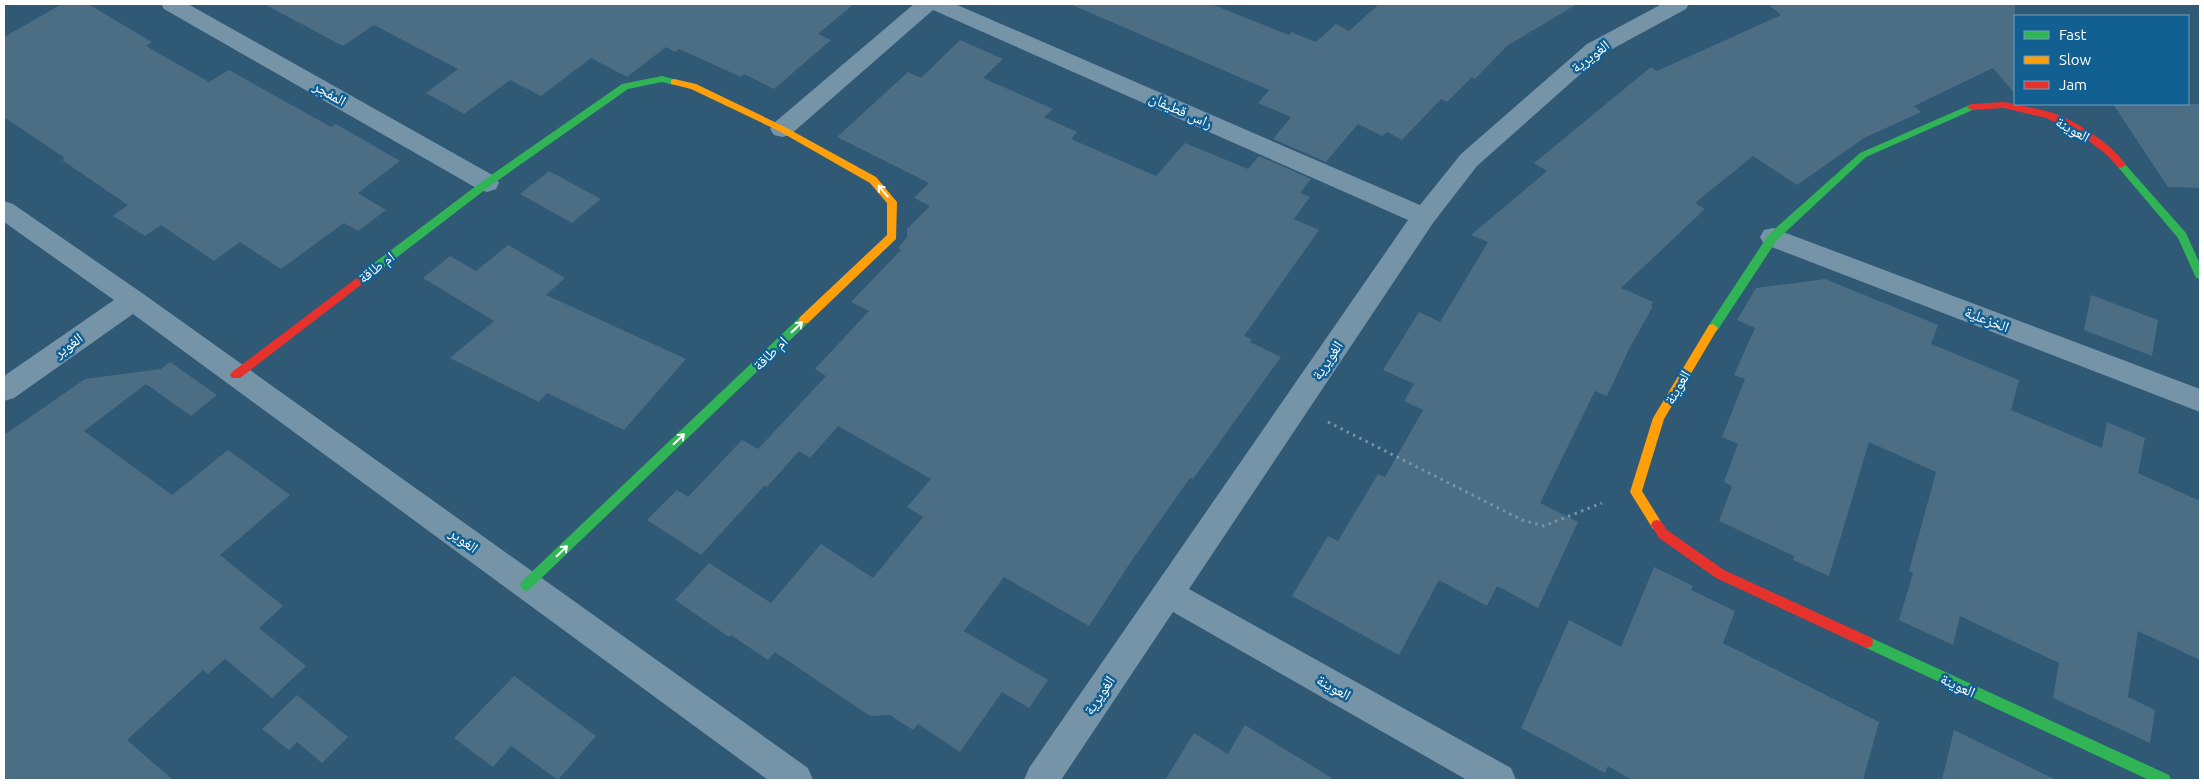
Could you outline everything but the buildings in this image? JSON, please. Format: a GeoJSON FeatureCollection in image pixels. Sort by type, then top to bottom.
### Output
{"type":"FeatureCollection","features":[{"type":"Feature","properties":{"kind":"street","name":"المفجر"},"geometry":{"type":"LineString","coordinates":[[172,4],[487,183]]}},
{"type":"Feature","properties":{"kind":"street"},"geometry":{"type":"LineString","coordinates":[[782,129],[926,4]]}},
{"type":"Feature","properties":{"kind":"street","name":"راس قطيفان"},"geometry":{"type":"LineString","coordinates":[[937,4],[1424,217]]}},
{"type":"Feature","properties":{"kind":"street","name":"الغويرية"},"geometry":{"type":"LineString","coordinates":[[1041,780],[1424,217],[1469,160],[1595,48],[1678,4]]}},
{"type":"Feature","properties":{"kind":"street","name":"ام طاقة"},"geometry":{"type":"LineString","coordinates":[[236,374],[487,183],[625,86],[662,79],[693,86],[782,129],[874,180],[892,202],[892,236],[526,585]]}},
{"type":"Feature","properties":{"kind":"street","name":"العوينة"},"geometry":{"type":"LineString","coordinates":[[2164,780],[1720,574],[1663,534],[1636,492],[1659,418],[1698,351],[1773,237],[1864,155],[1969,107],[2004,105],[2048,115],[2083,132],[2111,154],[2182,236],[2200,275]]}},
{"type":"Feature","properties":{"kind":"street","name":"الغوير"},"geometry":{"type":"LineString","coordinates":[[4,210],[236,374],[796,780]]}},
{"type":"Feature","properties":{"kind":"street","name":"الخزعلية"},"geometry":{"type":"LineString","coordinates":[[1773,237],[2200,401]]}},
{"type":"Feature","properties":{"kind":"street","name":"الغوير"},"geometry":{"type":"LineString","coordinates":[[4,390],[133,300]]}},
{"type":"Feature","properties":{"kind":"street","name":"العوينة"},"geometry":{"type":"LineString","coordinates":[[1169,594],[1499,780]]}},
{"type":"Feature","properties":{"kind":"path"},"geometry":{"type":"LineString","coordinates":[[1296,406],[1522,520],[1544,526],[1566,516],[1636,492]]}},
{"type":"Feature","properties":{"kind":"traffic: fast"},"geometry":{"type":"LineString","coordinates":[[362,278],[487,183],[625,86],[662,79],[674,82]]}},
{"type":"Feature","properties":{"kind":"traffic: fast"},"geometry":{"type":"LineString","coordinates":[[1713,328],[1773,237],[1863,155],[1972,107]]}},
{"type":"Feature","properties":{"kind":"traffic: fast"},"geometry":{"type":"LineString","coordinates":[[2121,165],[2182,236],[2200,275]]}},
{"type":"Feature","properties":{"kind":"traffic: fast"},"geometry":{"type":"LineString","coordinates":[[526,585],[804,320]]}},
{"type":"Feature","properties":{"kind":"traffic: fast"},"geometry":{"type":"LineString","coordinates":[[1867,642],[2164,780]]}},
{"type":"Feature","properties":{"kind":"traffic: slow"},"geometry":{"type":"LineString","coordinates":[[674,82],[693,86],[782,129],[873,180],[892,202],[892,236],[804,320]]}},
{"type":"Feature","properties":{"kind":"traffic: slow"},"geometry":{"type":"LineString","coordinates":[[1657,525],[1636,492],[1659,418],[1713,328]]}},
{"type":"Feature","properties":{"kind":"traffic: jam"},"geometry":{"type":"LineString","coordinates":[[1972,107],[2004,105],[2049,115],[2083,132],[2111,154],[2121,165]]}},
{"type":"Feature","properties":{"kind":"traffic: jam"},"geometry":{"type":"LineString","coordinates":[[236,375],[362,278]]}},
{"type":"Feature","properties":{"kind":"traffic: jam"},"geometry":{"type":"LineString","coordinates":[[1657,525],[1663,534],[1720,574],[1867,642]]}}]}
